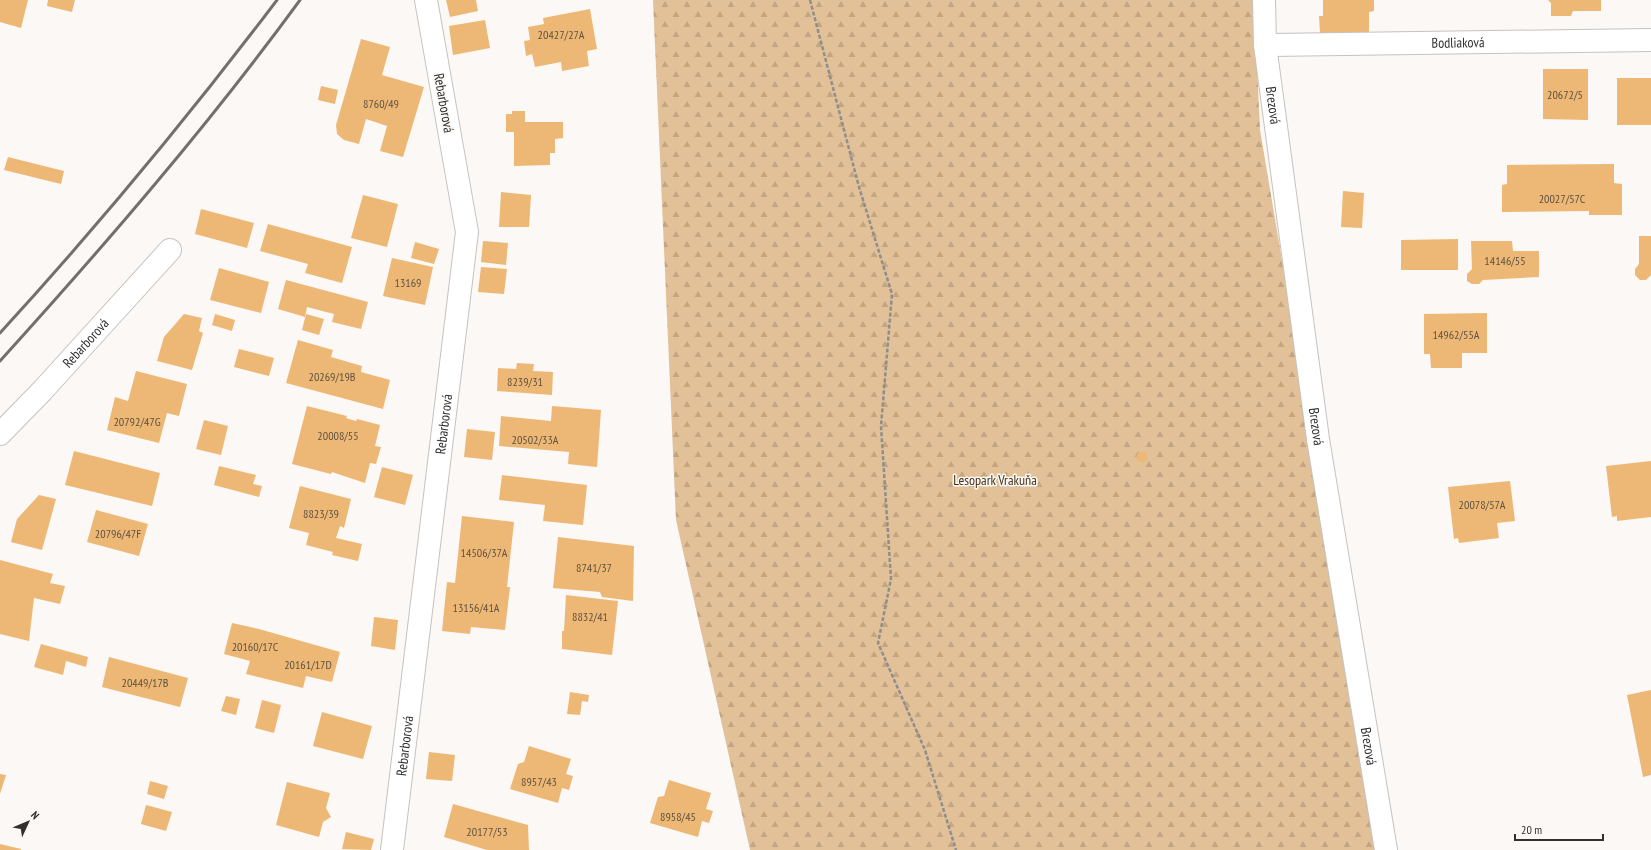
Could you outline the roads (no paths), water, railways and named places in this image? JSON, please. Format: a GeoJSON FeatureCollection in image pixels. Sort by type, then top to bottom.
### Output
{"type":"FeatureCollection","features":[{"type":"Feature","properties":{"kind":"street","name":"Rebarborová"},"geometry":{"type":"LineString","coordinates":[[392,850],[467,232],[426,0]]}},
{"type":"Feature","properties":{"kind":"street","name":"Brezová"},"geometry":{"type":"LineString","coordinates":[[1264,0],[1265,45],[1318,439],[1386,850]]}},
{"type":"Feature","properties":{"kind":"street","name":"Bodliaková"},"geometry":{"type":"LineString","coordinates":[[1265,45],[1651,40]]}},
{"type":"Feature","properties":{"kind":"street","name":"Rebarborová"},"geometry":{"type":"LineString","coordinates":[[0,434],[42,391],[170,250]]}},
{"type":"Feature","properties":{"kind":"railway"},"geometry":{"type":"LineString","coordinates":[[0,333],[143,170],[211,86],[277,0]]}},
{"type":"Feature","properties":{"kind":"railway"},"geometry":{"type":"LineString","coordinates":[[0,361],[155,184],[229,93],[300,0]]}},
{"type":"Feature","properties":{"kind":"park label","name":"Lesopark Vrakuňa"},"geometry":{"type":"Point","coordinates":[995,480]}}]}
